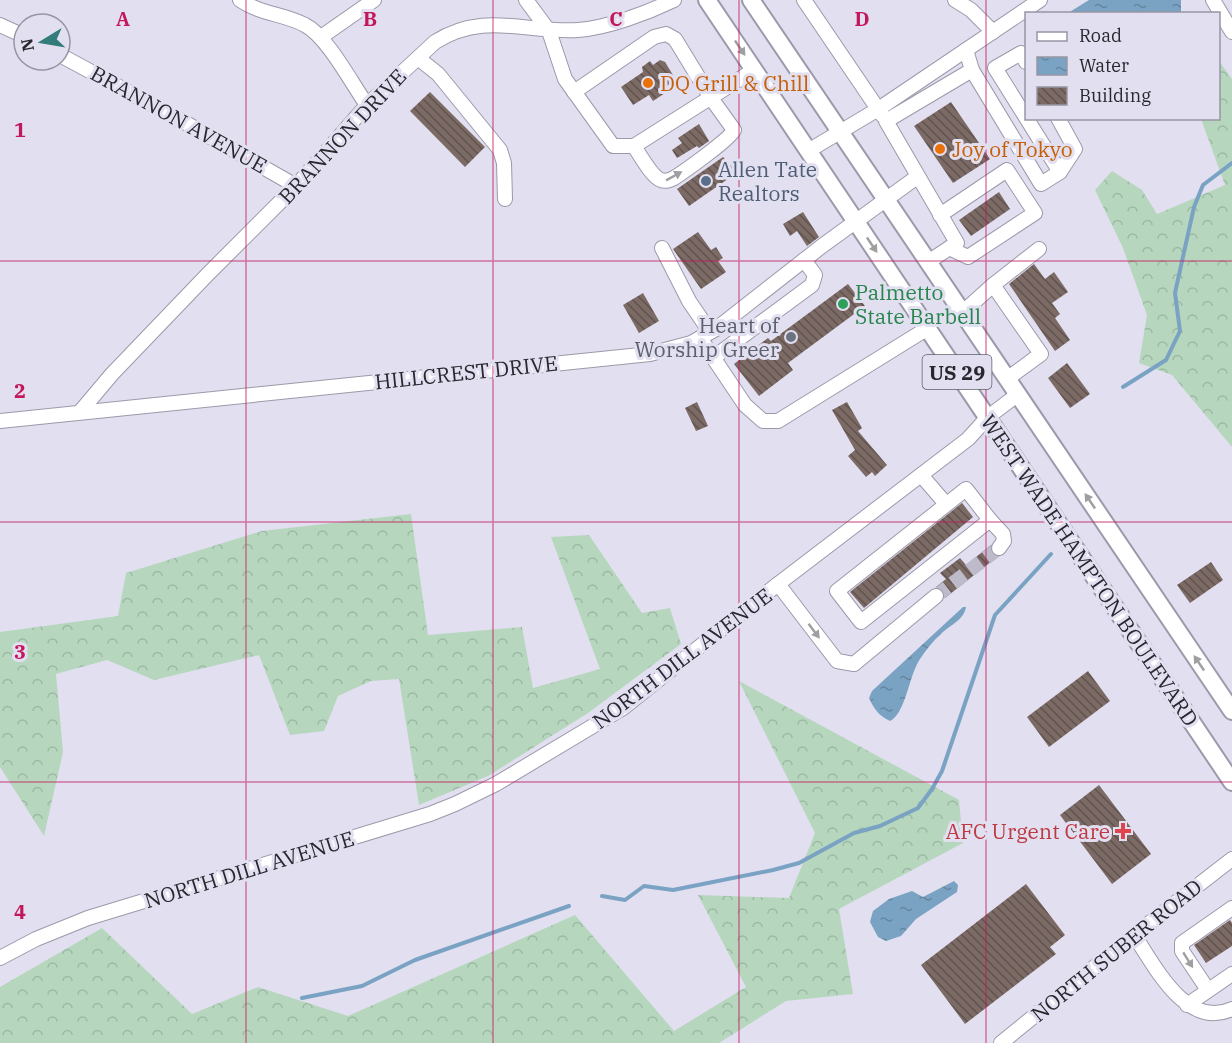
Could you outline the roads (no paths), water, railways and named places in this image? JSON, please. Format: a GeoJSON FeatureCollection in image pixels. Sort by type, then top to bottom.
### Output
{"type":"FeatureCollection","features":[{"type":"Feature","properties":{"kind":"main road","name":"WEST WADE HAMPTON BOULEVARD"},"geometry":{"type":"LineString","coordinates":[[707,0],[1232,782]]}},
{"type":"Feature","properties":{"kind":"main road","name":"WEST WADE HAMPTON BOULEVARD"},"geometry":{"type":"LineString","coordinates":[[752,0],[885,200],[1229,702]]}},
{"type":"Feature","properties":{"kind":"street"},"geometry":{"type":"LineString","coordinates":[[240,0],[250,7],[305,25],[321,37],[367,105]]}},
{"type":"Feature","properties":{"kind":"street"},"geometry":{"type":"LineString","coordinates":[[321,37],[374,0]]}},
{"type":"Feature","properties":{"kind":"street"},"geometry":{"type":"LineString","coordinates":[[526,0],[549,31],[565,79],[613,146],[634,146],[754,70]]}},
{"type":"Feature","properties":{"kind":"street","name":"BRANNON DRIVE"},"geometry":{"type":"LineString","coordinates":[[80,412],[112,374],[296,186],[367,105],[435,42],[448,34],[473,26],[506,26],[549,31],[594,28],[663,6],[674,0]]}},
{"type":"Feature","properties":{"kind":"street"},"geometry":{"type":"LineString","coordinates":[[804,0],[882,115],[957,243],[928,262]]}},
{"type":"Feature","properties":{"kind":"street"},"geometry":{"type":"LineString","coordinates":[[882,115],[966,50],[1040,0]]}},
{"type":"Feature","properties":{"kind":"street"},"geometry":{"type":"LineString","coordinates":[[1214,0],[1232,32]]}},
{"type":"Feature","properties":{"kind":"street"},"geometry":{"type":"LineString","coordinates":[[960,1],[993,32]]}},
{"type":"Feature","properties":{"kind":"street"},"geometry":{"type":"LineString","coordinates":[[574,92],[654,37],[666,34],[675,39],[711,98],[734,130],[732,135],[674,178],[665,181],[657,179],[634,146]]}},
{"type":"Feature","properties":{"kind":"street"},"geometry":{"type":"LineString","coordinates":[[966,50],[972,70],[1041,184],[1059,172],[1075,149],[1059,120]]}},
{"type":"Feature","properties":{"kind":"street"},"geometry":{"type":"LineString","coordinates":[[1025,60],[1021,53],[995,68],[1025,117]]}},
{"type":"Feature","properties":{"kind":"street"},"geometry":{"type":"LineString","coordinates":[[418,58],[438,74],[500,150],[504,164],[505,199]]}},
{"type":"Feature","properties":{"kind":"street","name":"BRANNON AVENUE"},"geometry":{"type":"LineString","coordinates":[[72,61],[296,186]]}},
{"type":"Feature","properties":{"kind":"street"},"geometry":{"type":"LineString","coordinates":[[808,151],[840,132],[882,115],[972,70]]}},
{"type":"Feature","properties":{"kind":"street"},"geometry":{"type":"LineString","coordinates":[[989,100],[1008,89]]}},
{"type":"Feature","properties":{"kind":"street"},"geometry":{"type":"LineString","coordinates":[[1027,120],[1059,172]]}},
{"type":"Feature","properties":{"kind":"street"},"geometry":{"type":"LineString","coordinates":[[940,215],[1007,170],[1035,213],[968,257],[949,248]]}},
{"type":"Feature","properties":{"kind":"street","name":"HILLCREST DRIVE"},"geometry":{"type":"LineString","coordinates":[[0,422],[667,351],[705,335],[917,177]]}},
{"type":"Feature","properties":{"kind":"street"},"geometry":{"type":"LineString","coordinates":[[662,248],[705,335],[713,358],[745,405],[763,421],[778,421],[928,328]]}},
{"type":"Feature","properties":{"kind":"street"},"geometry":{"type":"LineString","coordinates":[[963,312],[1039,249]]}},
{"type":"Feature","properties":{"kind":"street"},"geometry":{"type":"LineString","coordinates":[[713,358],[812,285],[814,275],[804,260]]}},
{"type":"Feature","properties":{"kind":"street"},"geometry":{"type":"LineString","coordinates":[[993,285],[1041,354],[1007,379]]}},
{"type":"Feature","properties":{"kind":"street","name":"NORTH DILL AVENUE"},"geometry":{"type":"LineString","coordinates":[[0,956],[88,918],[419,817],[477,795],[622,708],[778,584],[968,439],[988,417],[1017,394]]}},
{"type":"Feature","properties":{"kind":"street"},"geometry":{"type":"LineString","coordinates":[[921,475],[946,504]]}},
{"type":"Feature","properties":{"kind":"street"},"geometry":{"type":"LineString","coordinates":[[990,520],[861,622],[837,591],[966,489],[1003,534],[1004,541],[999,548]]}},
{"type":"Feature","properties":{"kind":"street"},"geometry":{"type":"LineString","coordinates":[[778,584],[837,661],[854,664],[936,596]]}},
{"type":"Feature","properties":{"kind":"street","name":"NORTH SUBER ROAD"},"geometry":{"type":"LineString","coordinates":[[1001,1043],[1232,859]]}},
{"type":"Feature","properties":{"kind":"street"},"geometry":{"type":"LineString","coordinates":[[1208,990],[1182,951],[1182,943],[1232,908]]}},
{"type":"Feature","properties":{"kind":"street"},"geometry":{"type":"LineString","coordinates":[[1134,935],[1173,991],[1187,1005],[1207,1014],[1232,1009]]}},
{"type":"Feature","properties":{"kind":"street"},"geometry":{"type":"LineString","coordinates":[[1187,1005],[1232,974]]}},
{"type":"Feature","properties":{"kind":"water"},"geometry":{"type":"Polygon","coordinates":[[[1089,0],[1181,0],[1181,12],[1070,12],[1089,0]]]}},
{"type":"Feature","properties":{"kind":"water"},"geometry":{"type":"Polygon","coordinates":[[[963,607],[966,607],[963,615],[935,640],[920,659],[904,702],[895,717],[890,721],[883,717],[869,698],[872,691],[963,607]]]}},
{"type":"Feature","properties":{"kind":"water"},"geometry":{"type":"Polygon","coordinates":[[[954,881],[958,885],[957,892],[916,919],[901,936],[886,941],[878,937],[870,922],[873,911],[889,899],[912,891],[923,897],[954,881]]]}},
{"type":"Feature","properties":{"kind":"waterway"},"geometry":{"type":"LineString","coordinates":[[1123,387],[1166,360],[1180,331],[1175,293],[1194,207],[1203,185],[1232,163]]}},
{"type":"Feature","properties":{"kind":"waterway"},"geometry":{"type":"LineString","coordinates":[[602,896],[625,900],[644,886],[673,890],[799,863],[854,833],[880,826],[918,808],[942,771],[995,615],[1051,554]]}},
{"type":"Feature","properties":{"kind":"waterway"},"geometry":{"type":"LineString","coordinates":[[302,998],[362,986],[415,960],[569,906]]}},
{"type":"Feature","properties":{"kind":"tunnel"},"geometry":{"type":"LineString","coordinates":[[936,596],[999,548]]}},
{"type":"Feature","properties":{"kind":"place","name":"DQ Grill & Chill"},"geometry":{"type":"Point","coordinates":[648,83]}},
{"type":"Feature","properties":{"kind":"place","name":"Joy of Tokyo"},"geometry":{"type":"Point","coordinates":[940,149]}},
{"type":"Feature","properties":{"kind":"place","name":"Allen Tate Realtors"},"geometry":{"type":"Point","coordinates":[706,181]}},
{"type":"Feature","properties":{"kind":"place","name":"Palmetto State Barbell"},"geometry":{"type":"Point","coordinates":[843,304]}},
{"type":"Feature","properties":{"kind":"place","name":"Heart of Worship Greer"},"geometry":{"type":"Point","coordinates":[791,337]}},
{"type":"Feature","properties":{"kind":"place","name":"AFC Urgent Care"},"geometry":{"type":"Point","coordinates":[1123,831]}}]}
